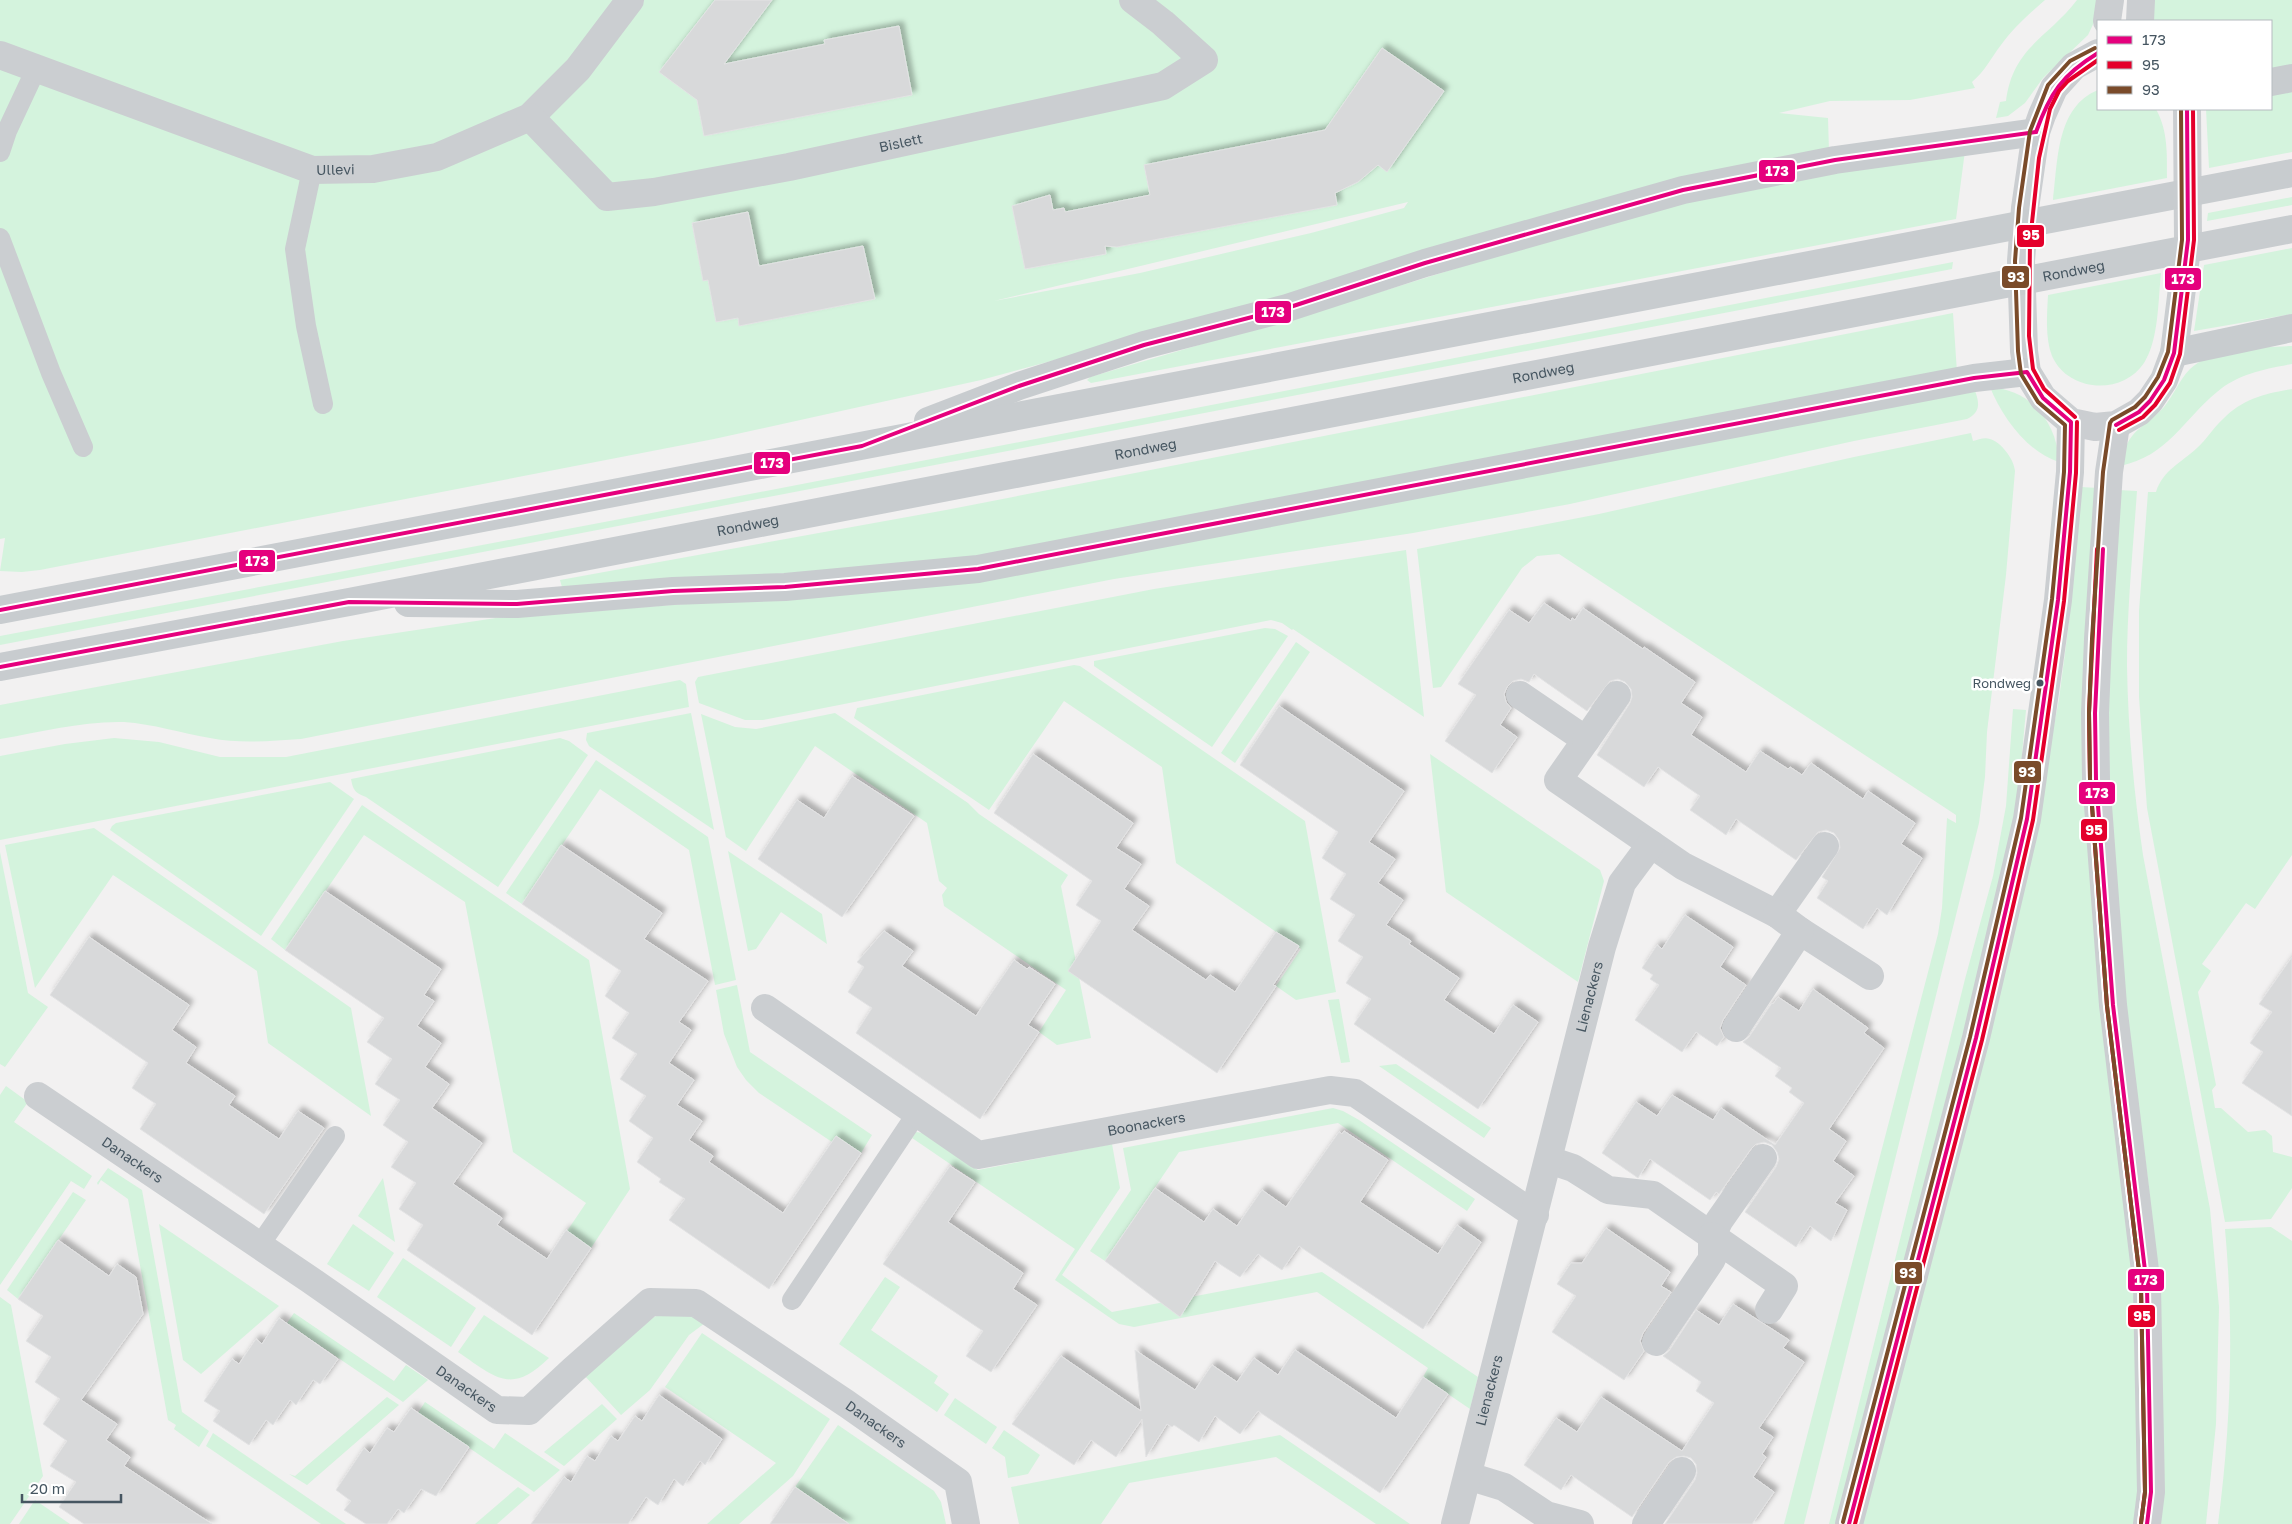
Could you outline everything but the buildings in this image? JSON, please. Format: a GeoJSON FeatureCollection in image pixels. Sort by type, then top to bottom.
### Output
{"type":"FeatureCollection","features":[{"type":"Feature","properties":{"kind":"main road"},"geometry":{"type":"LineString","coordinates":[[2272,82],[2292,78]]}},
{"type":"Feature","properties":{"kind":"main road"},"geometry":{"type":"LineString","coordinates":[[862,446],[1019,386],[1144,346],[1287,308],[1425,263],[1683,190],[1835,160],[2035,145]]}},
{"type":"Feature","properties":{"kind":"main road"},"geometry":{"type":"LineString","coordinates":[[0,610],[2292,173]]}},
{"type":"Feature","properties":{"kind":"main road","name":"Rondweg"},"geometry":{"type":"LineString","coordinates":[[0,667],[349,602],[2292,229]]}},
{"type":"Feature","properties":{"kind":"main road"},"geometry":{"type":"LineString","coordinates":[[2174,353],[2292,328]]}},
{"type":"Feature","properties":{"kind":"main road"},"geometry":{"type":"LineString","coordinates":[[349,602],[517,604],[673,591],[785,587],[978,568],[1974,378],[2025,362]]}},
{"type":"Feature","properties":{"kind":"main road"},"geometry":{"type":"LineString","coordinates":[[0,594],[65,597]]}},
{"type":"Feature","properties":{"kind":"street","name":"Bislett"},"geometry":{"type":"LineString","coordinates":[[530,117],[608,197],[654,192],[789,167],[1164,86],[1204,60],[1163,23],[1133,0]]}},
{"type":"Feature","properties":{"kind":"street"},"geometry":{"type":"LineString","coordinates":[[2107,20],[2110,0]]}},
{"type":"Feature","properties":{"kind":"street"},"geometry":{"type":"LineString","coordinates":[[2140,0],[2140,20]]}},
{"type":"Feature","properties":{"kind":"street","name":"Ullevi"},"geometry":{"type":"LineString","coordinates":[[0,54],[36,69],[312,170],[373,169],[437,157],[530,117],[578,69],[620,3]]}},
{"type":"Feature","properties":{"kind":"street"},"geometry":{"type":"LineString","coordinates":[[2097,54],[2074,66],[2054,88],[2035,145],[2025,208],[2021,261],[2025,362],[2043,398],[2071,422],[2095,426],[2116,425],[2139,412],[2150,401],[2164,380],[2174,353],[2188,240],[2187,118]]}},
{"type":"Feature","properties":{"kind":"street"},"geometry":{"type":"LineString","coordinates":[[1849,1524],[1976,1038],[2027,819],[2058,600],[2070,472],[2071,422]]}},
{"type":"Feature","properties":{"kind":"street"},"geometry":{"type":"LineString","coordinates":[[2116,425],[2109,472],[2098,639],[2095,713],[2096,779],[2113,1005],[2147,1287],[2151,1492],[2146,1524]]}},
{"type":"Feature","properties":{"kind":"street"},"geometry":{"type":"LineString","coordinates":[[1520,695],[1586,740]]}},
{"type":"Feature","properties":{"kind":"street"},"geometry":{"type":"LineString","coordinates":[[1617,695],[1558,780],[1683,866],[1777,914],[1870,976]]}},
{"type":"Feature","properties":{"kind":"street","name":"Lienackers"},"geometry":{"type":"LineString","coordinates":[[1455,1524],[1549,1160],[1599,955],[1622,883],[1651,844]]}},
{"type":"Feature","properties":{"kind":"street"},"geometry":{"type":"LineString","coordinates":[[1777,914],[1825,846]]}},
{"type":"Feature","properties":{"kind":"street"},"geometry":{"type":"LineString","coordinates":[[1736,1028],[1800,931]]}},
{"type":"Feature","properties":{"kind":"street","name":"Boonackers"},"geometry":{"type":"LineString","coordinates":[[765,1008],[978,1155],[1330,1090],[1356,1093],[1535,1215]]}},
{"type":"Feature","properties":{"kind":"street","name":"Danackers"},"geometry":{"type":"LineString","coordinates":[[38,1096],[497,1410],[529,1412],[650,1302],[696,1303],[958,1482],[966,1524]]}},
{"type":"Feature","properties":{"kind":"street"},"geometry":{"type":"LineString","coordinates":[[1656,1342],[1712,1259],[1712,1236],[1719,1221],[1763,1158]]}},
{"type":"Feature","properties":{"kind":"street"},"geometry":{"type":"LineString","coordinates":[[1549,1160],[1573,1168],[1608,1190],[1652,1196],[1712,1236],[1784,1286],[1769,1310]]}},
{"type":"Feature","properties":{"kind":"street"},"geometry":{"type":"LineString","coordinates":[[1646,1524],[1682,1472]]}},
{"type":"Feature","properties":{"kind":"street"},"geometry":{"type":"LineString","coordinates":[[1468,1476],[1504,1487],[1546,1515],[1580,1524]]}},
{"type":"Feature","properties":{"kind":"lane"},"geometry":{"type":"LineString","coordinates":[[0,152],[7,131],[36,69]]}},
{"type":"Feature","properties":{"kind":"lane"},"geometry":{"type":"LineString","coordinates":[[312,170],[295,249],[306,326],[322,404]]}},
{"type":"Feature","properties":{"kind":"lane"},"geometry":{"type":"LineString","coordinates":[[0,238],[51,373],[83,447]]}},
{"type":"Feature","properties":{"kind":"lane"},"geometry":{"type":"LineString","coordinates":[[792,1300],[917,1113]]}},
{"type":"Feature","properties":{"kind":"lane"},"geometry":{"type":"LineString","coordinates":[[259,1246],[335,1136]]}},
{"type":"Feature","properties":{"kind":"green space"},"geometry":{"type":"Polygon","coordinates":[[[0,0],[2045,0],[2006,39],[1972,82],[1975,88],[1910,100],[1830,101],[1779,113],[1828,118],[1829,151],[981,380],[714,439],[40,570],[22,572],[0,571],[5,538],[0,539],[0,0]],[[1408,202],[994,301],[1140,273],[1311,233],[1404,208],[1408,202]]]}},
{"type":"Feature","properties":{"kind":"green space"},"geometry":{"type":"Polygon","coordinates":[[[2077,0],[2099,0],[2097,16],[2088,35],[2043,78],[2025,103],[2008,116],[1996,118],[2000,102],[2006,101],[2010,83],[2024,55],[2077,0]]]}},
{"type":"Feature","properties":{"kind":"green space"},"geometry":{"type":"Polygon","coordinates":[[[2152,0],[2292,0],[2292,65],[2272,70],[2272,20],[2153,20],[2152,0]]]}},
{"type":"Feature","properties":{"kind":"green space"},"geometry":{"type":"Polygon","coordinates":[[[2292,88],[2292,152],[2209,168],[2206,110],[2272,110],[2272,93],[2292,88]]]}},
{"type":"Feature","properties":{"kind":"green space"},"geometry":{"type":"Polygon","coordinates":[[[2097,91],[2097,110],[2156,110],[2165,134],[2167,178],[2053,200],[2058,153],[2062,137],[2074,109],[2084,98],[2097,91]]]}},
{"type":"Feature","properties":{"kind":"green space"},"geometry":{"type":"Polygon","coordinates":[[[1965,151],[1956,219],[1091,383],[1087,380],[1090,377],[1393,288],[1595,225],[1733,190],[1965,151]]]}},
{"type":"Feature","properties":{"kind":"green space"},"geometry":{"type":"Polygon","coordinates":[[[2292,197],[2292,205],[2207,221],[2208,213],[2292,197]]]}},
{"type":"Feature","properties":{"kind":"green space"},"geometry":{"type":"Polygon","coordinates":[[[2292,248],[2292,314],[2194,331],[2204,265],[2292,248]]]}},
{"type":"Feature","properties":{"kind":"green space"},"geometry":{"type":"Polygon","coordinates":[[[1953,262],[1952,269],[0,645],[0,636],[636,516],[1953,262]]]}},
{"type":"Feature","properties":{"kind":"green space"},"geometry":{"type":"Polygon","coordinates":[[[2161,273],[2153,343],[2144,363],[2134,374],[2123,381],[2109,385],[2096,385],[2082,383],[2070,377],[2060,368],[2052,356],[2048,342],[2048,295],[2161,273]]]}},
{"type":"Feature","properties":{"kind":"green space"},"geometry":{"type":"Polygon","coordinates":[[[1953,313],[1957,372],[1052,545],[905,566],[562,587],[560,580],[946,510],[1953,313]]]}},
{"type":"Feature","properties":{"kind":"green space"},"geometry":{"type":"Polygon","coordinates":[[[2292,346],[2292,364],[2252,373],[2225,386],[2205,403],[2163,446],[2137,461],[2120,466],[2131,437],[2164,407],[2186,373],[2199,362],[2224,352],[2292,346]]]}},
{"type":"Feature","properties":{"kind":"green space"},"geometry":{"type":"Polygon","coordinates":[[[1990,387],[2005,389],[2018,394],[2039,411],[2047,421],[2053,434],[2059,462],[2047,457],[2026,442],[2001,410],[1990,387]]]}},
{"type":"Feature","properties":{"kind":"green space"},"geometry":{"type":"Polygon","coordinates":[[[1974,388],[1978,406],[1975,413],[1967,419],[1854,441],[1570,504],[1413,533],[1114,579],[301,739],[233,741],[146,725],[108,722],[77,725],[0,739],[0,705],[343,641],[496,618],[905,588],[1974,388]]]}},
{"type":"Feature","properties":{"kind":"green space"},"geometry":{"type":"Polygon","coordinates":[[[2292,389],[2292,855],[2255,909],[2246,903],[2202,964],[2211,971],[2198,992],[2216,1085],[2212,1090],[2215,1108],[2221,1108],[2248,1132],[2265,1130],[2272,1136],[2273,1152],[2292,1157],[2292,1188],[2271,1219],[2225,1222],[2147,808],[2139,697],[2139,611],[2148,492],[2156,492],[2159,484],[2168,472],[2197,448],[2219,422],[2238,406],[2264,395],[2292,389]]]}},
{"type":"Feature","properties":{"kind":"green space"},"geometry":{"type":"Polygon","coordinates":[[[1971,433],[1973,441],[1988,438],[2002,447],[2010,456],[2015,471],[2006,575],[1987,732],[1985,777],[1979,823],[1804,1524],[1784,1524],[1938,934],[1942,908],[1947,818],[1956,823],[1956,815],[1559,554],[1537,556],[1522,568],[1441,687],[1433,688],[1417,549],[1599,514],[1971,433]]]}},
{"type":"Feature","properties":{"kind":"green space"},"geometry":{"type":"Polygon","coordinates":[[[2081,487],[2098,488],[2111,1052],[2137,1330],[2138,1489],[2135,1524],[1860,1524],[2040,799],[2059,699],[2069,622],[2081,487]]]}},
{"type":"Feature","properties":{"kind":"green space"},"geometry":{"type":"Polygon","coordinates":[[[2118,490],[2137,491],[2129,600],[2127,666],[2130,737],[2137,808],[2143,855],[2210,1209],[2219,1307],[2216,1424],[2206,1524],[2155,1524],[2158,1292],[2148,1180],[2117,947],[2106,709],[2118,490]]]}},
{"type":"Feature","properties":{"kind":"green space"},"geometry":{"type":"Polygon","coordinates":[[[1406,550],[1424,717],[1293,629],[1271,620],[763,720],[745,720],[699,703],[695,682],[698,677],[1154,589],[1406,550]]]}},
{"type":"Feature","properties":{"kind":"green space"},"geometry":{"type":"Polygon","coordinates":[[[1265,628],[1275,629],[1288,636],[1212,747],[1094,666],[1094,661],[1265,628]]]}},
{"type":"Feature","properties":{"kind":"green space"},"geometry":{"type":"Polygon","coordinates":[[[1296,642],[1310,652],[1235,763],[1221,753],[1296,642]]]}},
{"type":"Feature","properties":{"kind":"green space"},"geometry":{"type":"Polygon","coordinates":[[[1074,665],[1080,666],[1305,821],[1336,992],[1296,1000],[1276,986],[1301,949],[1176,863],[1162,767],[1064,701],[989,810],[854,718],[857,708],[1074,665]]]}},
{"type":"Feature","properties":{"kind":"green space"},"geometry":{"type":"Polygon","coordinates":[[[680,680],[686,684],[689,707],[0,840],[0,756],[65,744],[114,738],[159,742],[220,757],[286,757],[680,680]]]}},
{"type":"Feature","properties":{"kind":"green space"},"geometry":{"type":"Polygon","coordinates":[[[2013,709],[2026,710],[2015,833],[1841,1524],[1829,1524],[1965,979],[1993,876],[2006,806],[2013,709]]]}},
{"type":"Feature","properties":{"kind":"green space"},"geometry":{"type":"Polygon","coordinates":[[[691,713],[714,830],[589,746],[586,740],[587,733],[691,713]]]}},
{"type":"Feature","properties":{"kind":"green space"},"geometry":{"type":"Polygon","coordinates":[[[835,713],[968,803],[979,814],[1068,875],[1061,886],[1091,1038],[1057,1045],[1039,1032],[1066,990],[944,906],[942,895],[947,888],[939,881],[927,823],[815,746],[746,851],[726,837],[701,714],[735,727],[756,729],[835,713]]]}},
{"type":"Feature","properties":{"kind":"green space"},"geometry":{"type":"Polygon","coordinates":[[[560,738],[569,741],[588,755],[498,887],[357,792],[351,779],[560,738]]]}},
{"type":"Feature","properties":{"kind":"green space"},"geometry":{"type":"Polygon","coordinates":[[[1430,754],[1600,870],[1604,881],[1578,982],[1446,892],[1430,754]]]}},
{"type":"Feature","properties":{"kind":"green space"},"geometry":{"type":"Polygon","coordinates":[[[596,760],[708,837],[736,980],[715,985],[689,850],[600,789],[522,904],[506,893],[596,760]]]}},
{"type":"Feature","properties":{"kind":"green space"},"geometry":{"type":"Polygon","coordinates":[[[330,782],[354,799],[261,936],[110,830],[116,823],[330,782]]]}},
{"type":"Feature","properties":{"kind":"green space"},"geometry":{"type":"Polygon","coordinates":[[[362,805],[589,960],[630,1189],[591,1248],[567,1231],[586,1203],[513,1152],[465,902],[364,835],[285,950],[271,939],[362,805]]]}},
{"type":"Feature","properties":{"kind":"green space"},"geometry":{"type":"Polygon","coordinates":[[[94,828],[351,1008],[371,1116],[268,1043],[257,971],[113,875],[35,988],[5,845],[94,828]]]}},
{"type":"Feature","properties":{"kind":"green space"},"geometry":{"type":"Polygon","coordinates":[[[728,851],[822,914],[827,944],[781,912],[756,949],[748,951],[728,851]]]}},
{"type":"Feature","properties":{"kind":"green space"},"geometry":{"type":"Polygon","coordinates":[[[0,852],[28,993],[48,1007],[5,1067],[0,1064],[0,852]]]}},
{"type":"Feature","properties":{"kind":"green space"},"geometry":{"type":"Polygon","coordinates":[[[737,985],[750,1052],[872,1135],[861,1153],[832,1142],[759,1093],[746,1080],[737,1067],[724,1034],[716,990],[737,985]]]}},
{"type":"Feature","properties":{"kind":"green space"},"geometry":{"type":"Polygon","coordinates":[[[1339,999],[1350,1062],[1341,1063],[1328,1000],[1339,999]]]}},
{"type":"Feature","properties":{"kind":"green space"},"geometry":{"type":"Polygon","coordinates":[[[1396,1064],[1491,1128],[1484,1138],[1379,1066],[1396,1064]]]}},
{"type":"Feature","properties":{"kind":"green space"},"geometry":{"type":"Polygon","coordinates":[[[6,1086],[28,1102],[14,1122],[92,1176],[84,1189],[71,1181],[0,1285],[0,1095],[6,1086]]]}},
{"type":"Feature","properties":{"kind":"green space"},"geometry":{"type":"Polygon","coordinates":[[[1333,1108],[1359,1120],[1475,1199],[1467,1211],[1338,1123],[1179,1152],[1105,1261],[1090,1251],[1131,1190],[1123,1148],[1333,1108]]]}},
{"type":"Feature","properties":{"kind":"green space"},"geometry":{"type":"Polygon","coordinates":[[[916,1132],[923,1133],[978,1170],[1112,1144],[1120,1188],[1062,1275],[1112,1312],[1322,1272],[1478,1377],[1470,1409],[1423,1377],[1428,1368],[1317,1292],[1134,1327],[1119,1324],[1055,1280],[1075,1249],[912,1138],[916,1132]]]}},
{"type":"Feature","properties":{"kind":"green space"},"geometry":{"type":"Polygon","coordinates":[[[108,1168],[142,1190],[182,1412],[209,1431],[199,1447],[174,1429],[176,1425],[168,1420],[128,1199],[101,1180],[98,1185],[97,1183],[108,1168]]]}},
{"type":"Feature","properties":{"kind":"green space"},"geometry":{"type":"Polygon","coordinates":[[[383,1178],[395,1242],[358,1216],[383,1178]]]}},
{"type":"Feature","properties":{"kind":"green space"},"geometry":{"type":"Polygon","coordinates":[[[73,1192],[86,1200],[18,1299],[7,1290],[73,1192]]]}},
{"type":"Feature","properties":{"kind":"green space"},"geometry":{"type":"Polygon","coordinates":[[[159,1224],[279,1306],[201,1374],[183,1360],[159,1224]]]}},
{"type":"Feature","properties":{"kind":"green space"},"geometry":{"type":"Polygon","coordinates":[[[353,1224],[394,1253],[369,1291],[327,1264],[353,1224]]]}},
{"type":"Feature","properties":{"kind":"green space"},"geometry":{"type":"Polygon","coordinates":[[[2271,1227],[2292,1241],[2292,1524],[2218,1524],[2226,1450],[2230,1377],[2230,1303],[2225,1229],[2271,1227]]]}},
{"type":"Feature","properties":{"kind":"green space"},"geometry":{"type":"Polygon","coordinates":[[[403,1258],[476,1308],[451,1347],[377,1297],[403,1258]]]}},
{"type":"Feature","properties":{"kind":"green space"},"geometry":{"type":"Polygon","coordinates":[[[885,1277],[900,1287],[871,1330],[938,1376],[934,1383],[949,1394],[937,1412],[839,1344],[885,1277]]]}},
{"type":"Feature","properties":{"kind":"green space"},"geometry":{"type":"Polygon","coordinates":[[[0,1297],[11,1305],[43,1476],[10,1524],[0,1524],[0,1297]]]}},
{"type":"Feature","properties":{"kind":"green space"},"geometry":{"type":"Polygon","coordinates":[[[666,1312],[686,1313],[705,1323],[689,1335],[650,1390],[621,1415],[584,1375],[654,1317],[666,1312]]]}},
{"type":"Feature","properties":{"kind":"green space"},"geometry":{"type":"Polygon","coordinates":[[[294,1313],[394,1381],[406,1365],[428,1380],[403,1402],[287,1323],[294,1313]]]}},
{"type":"Feature","properties":{"kind":"green space"},"geometry":{"type":"Polygon","coordinates":[[[484,1315],[549,1358],[536,1369],[514,1379],[504,1379],[483,1369],[458,1352],[484,1315]]]}},
{"type":"Feature","properties":{"kind":"green space"},"geometry":{"type":"Polygon","coordinates":[[[702,1333],[830,1419],[793,1476],[739,1524],[707,1524],[776,1463],[665,1387],[702,1333]]]}},
{"type":"Feature","properties":{"kind":"green space"},"geometry":{"type":"Polygon","coordinates":[[[387,1397],[399,1405],[307,1485],[289,1474],[295,1476],[387,1397]]]}},
{"type":"Feature","properties":{"kind":"green space"},"geometry":{"type":"Polygon","coordinates":[[[955,1398],[997,1427],[986,1444],[944,1415],[955,1398]]]}},
{"type":"Feature","properties":{"kind":"green space"},"geometry":{"type":"Polygon","coordinates":[[[425,1402],[494,1449],[505,1433],[560,1470],[534,1492],[418,1413],[425,1402]]]}},
{"type":"Feature","properties":{"kind":"green space"},"geometry":{"type":"Polygon","coordinates":[[[602,1404],[617,1419],[564,1466],[544,1452],[602,1404]]]}},
{"type":"Feature","properties":{"kind":"green space"},"geometry":{"type":"Polygon","coordinates":[[[838,1425],[934,1491],[941,1502],[946,1524],[849,1524],[795,1487],[838,1425]]]}},
{"type":"Feature","properties":{"kind":"green space"},"geometry":{"type":"Polygon","coordinates":[[[1004,1430],[1040,1455],[1028,1474],[1008,1478],[1005,1457],[992,1448],[1004,1430]]]}},
{"type":"Feature","properties":{"kind":"green space"},"geometry":{"type":"Polygon","coordinates":[[[213,1433],[346,1524],[321,1524],[206,1446],[213,1433]]]}},
{"type":"Feature","properties":{"kind":"green space"},"geometry":{"type":"Polygon","coordinates":[[[1280,1435],[1410,1524],[1376,1524],[1276,1457],[1129,1483],[1101,1524],[1019,1524],[1011,1487],[1280,1435]]]}},
{"type":"Feature","properties":{"kind":"green space"},"geometry":{"type":"Polygon","coordinates":[[[518,1487],[530,1495],[497,1524],[475,1524],[518,1487]]]}},
{"type":"Feature","properties":{"kind":"green space"},"geometry":{"type":"Polygon","coordinates":[[[35,1500],[70,1524],[19,1524],[35,1500]]]}},
{"type":"Feature","properties":{"kind":"transit line","name":"93"},"geometry":{"type":"LineString","coordinates":[[1843,1522],[1970,1037],[2021,818],[2052,599],[2064,472],[2065,425],[2038,402],[2021,374],[2018,351],[2015,261],[2019,208],[2030,131],[2048,85],[2070,61],[2095,48]]}},
{"type":"Feature","properties":{"kind":"transit line","name":"173"},"geometry":{"type":"LineString","coordinates":[[2036,132],[2052,96],[2066,77],[2097,54]]}},
{"type":"Feature","properties":{"kind":"transit line","name":"95"},"geometry":{"type":"LineString","coordinates":[[2075,417],[2044,389],[2033,369],[2029,336],[2030,241],[2039,158],[2050,109],[2059,91],[2068,81],[2097,61]]}},
{"type":"Feature","properties":{"kind":"transit line","name":"93"},"geometry":{"type":"LineString","coordinates":[[2141,1523],[2145,1492],[2141,1287],[2107,1006],[2090,779],[2089,713],[2103,472],[2110,423],[2135,407],[2145,397],[2158,377],[2168,352],[2182,240],[2181,110]]}},
{"type":"Feature","properties":{"kind":"transit line","name":"173"},"geometry":{"type":"LineString","coordinates":[[2116,425],[2139,412],[2150,401],[2164,380],[2174,353],[2188,240],[2187,110]]}},
{"type":"Feature","properties":{"kind":"transit line","name":"95"},"geometry":{"type":"LineString","coordinates":[[2119,430],[2143,417],[2155,405],[2170,383],[2180,354],[2194,240],[2193,110]]}},
{"type":"Feature","properties":{"kind":"transit line","name":"173"},"geometry":{"type":"LineString","coordinates":[[0,610],[862,446],[1019,386],[1144,345],[1287,308],[1425,263],[1683,190],[1835,160],[2036,132]]}},
{"type":"Feature","properties":{"kind":"transit line","name":"173"},"geometry":{"type":"LineString","coordinates":[[0,667],[349,602],[517,604],[673,591],[785,587],[978,569],[1974,378],[2027,372],[2043,398],[2071,422],[2070,472],[2058,600],[2027,819],[1976,1038],[1849,1524]]}},
{"type":"Feature","properties":{"kind":"transit line","name":"95"},"geometry":{"type":"LineString","coordinates":[[1855,1524],[1982,1040],[2033,820],[2064,601],[2076,473],[2077,422]]}},
{"type":"Feature","properties":{"kind":"transit line","name":"95"},"geometry":{"type":"LineString","coordinates":[[2097,549],[2089,713],[2090,779],[2107,1006],[2141,1287],[2145,1492],[2141,1523]]}},
{"type":"Feature","properties":{"kind":"transit line","name":"173"},"geometry":{"type":"LineString","coordinates":[[2103,549],[2095,713],[2096,779],[2113,1005],[2147,1287],[2151,1492],[2147,1524]]}},
{"type":"Feature","properties":{"kind":"place","name":"Rondweg"},"geometry":{"type":"Point","coordinates":[2040,683]}}]}
